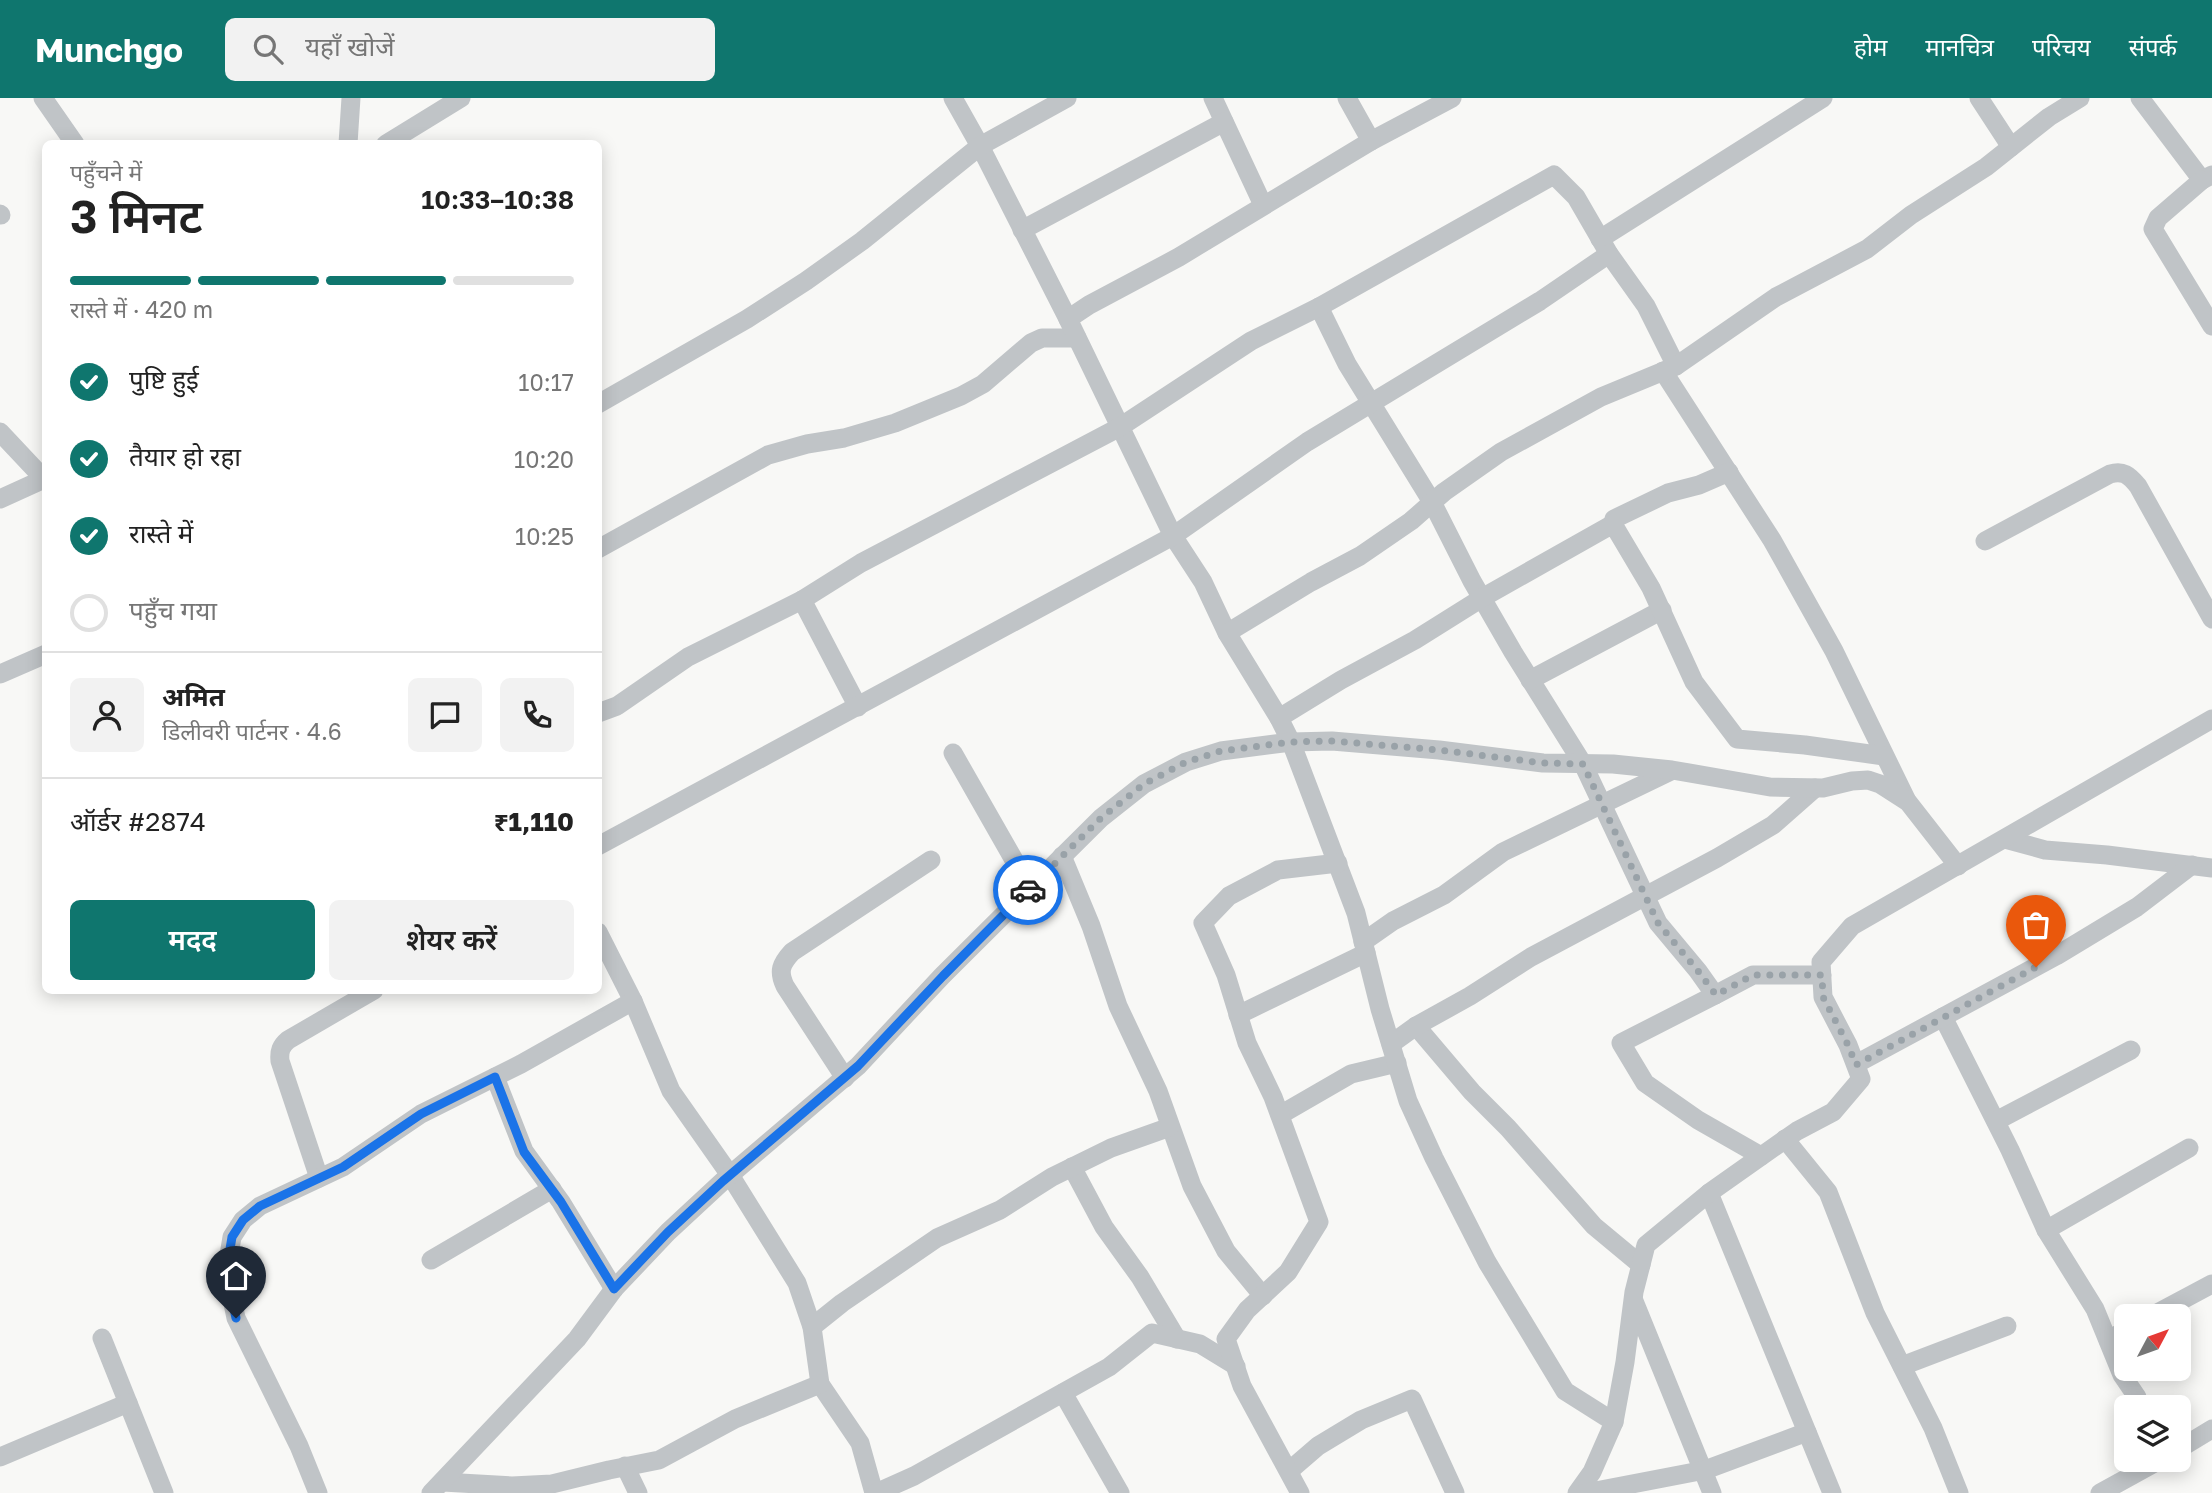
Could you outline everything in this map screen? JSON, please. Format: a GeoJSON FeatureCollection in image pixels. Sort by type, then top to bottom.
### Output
{"type":"FeatureCollection","features":[{"type":"Feature","properties":{"kind":"street"},"geometry":{"type":"LineString","coordinates":[[43,98],[72,140]]}},
{"type":"Feature","properties":{"kind":"street"},"geometry":{"type":"LineString","coordinates":[[348,140],[351,98]]}},
{"type":"Feature","properties":{"kind":"street"},"geometry":{"type":"LineString","coordinates":[[393,140],[461,98]]}},
{"type":"Feature","properties":{"kind":"street"},"geometry":{"type":"LineString","coordinates":[[953,98],[1068,319],[1173,536],[1203,582],[1227,633],[1291,742],[1356,914],[1408,1101],[1434,1158],[1487,1262],[1565,1391],[1614,1422]]}},
{"type":"Feature","properties":{"kind":"street"},"geometry":{"type":"LineString","coordinates":[[602,402],[747,319],[806,281],[862,241],[980,146],[1067,98]]}},
{"type":"Feature","properties":{"kind":"street"},"geometry":{"type":"LineString","coordinates":[[1213,98],[1263,205]]}},
{"type":"Feature","properties":{"kind":"street"},"geometry":{"type":"LineString","coordinates":[[1347,98],[1371,141]]}},
{"type":"Feature","properties":{"kind":"street"},"geometry":{"type":"LineString","coordinates":[[1068,319],[1179,257],[1371,141],[1452,98]]}},
{"type":"Feature","properties":{"kind":"street"},"geometry":{"type":"LineString","coordinates":[[602,844],[1173,536],[1307,442],[1540,301],[1604,246],[1823,98]]}},
{"type":"Feature","properties":{"kind":"street"},"geometry":{"type":"LineString","coordinates":[[1979,98],[2011,147]]}},
{"type":"Feature","properties":{"kind":"street"},"geometry":{"type":"LineString","coordinates":[[1227,633],[1360,556],[1411,521],[1501,452],[1601,397],[1670,369],[1776,297],[1867,249],[1911,215],[1986,167],[2049,117],[2080,98]]}},
{"type":"Feature","properties":{"kind":"street"},"geometry":{"type":"LineString","coordinates":[[2140,98],[2207,177],[2158,218],[2153,229],[2212,326]]}},
{"type":"Feature","properties":{"kind":"street"},"geometry":{"type":"LineString","coordinates":[[1022,230],[1224,122]]}},
{"type":"Feature","properties":{"kind":"street"},"geometry":{"type":"LineString","coordinates":[[602,712],[617,706],[688,657],[802,600],[861,563],[1120,427],[1251,341],[1319,307],[1554,175],[1576,197],[1604,246],[1646,306],[1670,369],[1772,540],[1834,651],[1908,802],[1958,866]]}},
{"type":"Feature","properties":{"kind":"street"},"geometry":{"type":"LineString","coordinates":[[1319,307],[1346,364],[1433,502],[1482,598],[1583,764],[1658,923],[1716,995]]}},
{"type":"Feature","properties":{"kind":"street"},"geometry":{"type":"LineString","coordinates":[[602,547],[768,455],[807,444],[844,438],[894,423],[961,397],[983,384],[1031,343],[1042,338],[1077,338]]}},
{"type":"Feature","properties":{"kind":"street"},"geometry":{"type":"LineString","coordinates":[[0,432],[42,473],[0,499]]}},
{"type":"Feature","properties":{"kind":"street"},"geometry":{"type":"LineString","coordinates":[[1729,471],[1699,485],[1668,493],[1614,519],[1614,524],[1662,610],[1694,682],[1737,739],[1884,756]]}},
{"type":"Feature","properties":{"kind":"street"},"geometry":{"type":"LineString","coordinates":[[1985,541],[2110,474],[2126,473],[2138,486],[2212,619]]}},
{"type":"Feature","properties":{"kind":"street"},"geometry":{"type":"LineString","coordinates":[[1279,718],[1482,598],[1614,524]]}},
{"type":"Feature","properties":{"kind":"street"},"geometry":{"type":"LineString","coordinates":[[802,600],[858,706]]}},
{"type":"Feature","properties":{"kind":"street"},"geometry":{"type":"LineString","coordinates":[[1530,680],[1662,610]]}},
{"type":"Feature","properties":{"kind":"street"},"geometry":{"type":"LineString","coordinates":[[0,674],[42,656]]}},
{"type":"Feature","properties":{"kind":"street"},"geometry":{"type":"LineString","coordinates":[[1577,1493],[1592,1472],[1614,1422],[1633,1300],[1646,1245],[1709,1193],[1761,1156],[1833,1112],[1861,1079],[1848,1045],[1823,997],[1821,961],[1852,926],[2212,719]]}},
{"type":"Feature","properties":{"kind":"street"},"geometry":{"type":"LineString","coordinates":[[437,1487],[577,1339],[614,1289],[668,1232],[730,1175],[858,1066],[943,976],[1101,818],[1144,784],[1186,762],[1221,751],[1291,742],[1332,741],[1439,750],[1543,763],[1613,764],[1770,787],[1815,788],[1868,780],[1880,784],[1908,802]]}},
{"type":"Feature","properties":{"kind":"street"},"geometry":{"type":"LineString","coordinates":[[953,753],[1030,888]]}},
{"type":"Feature","properties":{"kind":"street"},"geometry":{"type":"LineString","coordinates":[[1238,1015],[1365,947],[1393,921],[1444,895],[1503,852],[1672,771]]}},
{"type":"Feature","properties":{"kind":"street"},"geometry":{"type":"LineString","coordinates":[[1280,1115],[1351,1073],[1394,1054],[1416,1026],[1531,957],[1773,825],[1815,788]]}},
{"type":"Feature","properties":{"kind":"street"},"geometry":{"type":"LineString","coordinates":[[2005,839],[2045,850],[2212,868]]}},
{"type":"Feature","properties":{"kind":"street"},"geometry":{"type":"LineString","coordinates":[[1062,856],[1091,926],[1118,1006],[1158,1091],[1192,1186],[1226,1251],[1263,1296]]}},
{"type":"Feature","properties":{"kind":"street"},"geometry":{"type":"LineString","coordinates":[[845,1078],[785,986],[780,976],[780,968],[792,952],[931,860]]}},
{"type":"Feature","properties":{"kind":"street"},"geometry":{"type":"LineString","coordinates":[[1300,1493],[1242,1386],[1226,1339],[1247,1310],[1288,1272],[1319,1222],[1280,1115],[1247,1043],[1226,975],[1203,923],[1229,896],[1278,870],[1338,863]]}},
{"type":"Feature","properties":{"kind":"street"},"geometry":{"type":"LineString","coordinates":[[1856,1065],[2056,956],[2137,907],[2192,865]]}},
{"type":"Feature","properties":{"kind":"street"},"geometry":{"type":"LineString","coordinates":[[602,940],[633,1001],[671,1091],[730,1175],[797,1283],[812,1327],[820,1384],[860,1443],[875,1493],[914,1476],[1109,1367],[1152,1333],[1200,1344],[1236,1366]]}},
{"type":"Feature","properties":{"kind":"street"},"geometry":{"type":"LineString","coordinates":[[1761,1156],[1698,1120],[1645,1083],[1620,1044],[1753,975],[1822,975]]}},
{"type":"Feature","properties":{"kind":"street"},"geometry":{"type":"LineString","coordinates":[[319,1178],[279,1053],[289,1040],[366,994]]}},
{"type":"Feature","properties":{"kind":"street"},"geometry":{"type":"LineString","coordinates":[[318,1493],[299,1446],[236,1318],[230,1289],[229,1255],[232,1237],[243,1220],[260,1206],[343,1167],[421,1114],[495,1077],[633,1001]]}},
{"type":"Feature","properties":{"kind":"street"},"geometry":{"type":"LineString","coordinates":[[1943,1017],[1996,1121],[2046,1230],[2095,1309],[2122,1375],[2136,1395]]}},
{"type":"Feature","properties":{"kind":"street"},"geometry":{"type":"LineString","coordinates":[[1416,1026],[1594,1226],[1641,1265]]}},
{"type":"Feature","properties":{"kind":"street"},"geometry":{"type":"LineString","coordinates":[[1996,1121],[2131,1049]]}},
{"type":"Feature","properties":{"kind":"street"},"geometry":{"type":"LineString","coordinates":[[495,1077],[524,1152],[552,1189],[614,1289]]}},
{"type":"Feature","properties":{"kind":"street"},"geometry":{"type":"LineString","coordinates":[[812,1327],[842,1303],[937,1238],[1000,1210],[1052,1177],[1111,1147],[1170,1127]]}},
{"type":"Feature","properties":{"kind":"street"},"geometry":{"type":"LineString","coordinates":[[1785,1139],[1828,1192],[1875,1313],[1933,1428],[1959,1493]]}},
{"type":"Feature","properties":{"kind":"street"},"geometry":{"type":"LineString","coordinates":[[2046,1230],[2189,1147]]}},
{"type":"Feature","properties":{"kind":"street"},"geometry":{"type":"LineString","coordinates":[[1072,1167],[1104,1227],[1140,1277],[1177,1339]]}},
{"type":"Feature","properties":{"kind":"street"},"geometry":{"type":"LineString","coordinates":[[431,1260],[552,1189]]}},
{"type":"Feature","properties":{"kind":"street"},"geometry":{"type":"LineString","coordinates":[[1709,1193],[1832,1493]]}},
{"type":"Feature","properties":{"kind":"street"},"geometry":{"type":"LineString","coordinates":[[2174,1304],[2212,1284]]}},
{"type":"Feature","properties":{"kind":"street"},"geometry":{"type":"LineString","coordinates":[[1633,1300],[1713,1493]]}},
{"type":"Feature","properties":{"kind":"street"},"geometry":{"type":"LineString","coordinates":[[1902,1366],[2007,1326]]}},
{"type":"Feature","properties":{"kind":"street"},"geometry":{"type":"LineString","coordinates":[[2108,1340],[2114,1337]]}},
{"type":"Feature","properties":{"kind":"street"},"geometry":{"type":"LineString","coordinates":[[103,1338],[164,1493]]}},
{"type":"Feature","properties":{"kind":"street"},"geometry":{"type":"LineString","coordinates":[[437,1487],[552,1484],[659,1460],[735,1419],[820,1384]]}},
{"type":"Feature","properties":{"kind":"street"},"geometry":{"type":"LineString","coordinates":[[1063,1393],[1119,1493]]}},
{"type":"Feature","properties":{"kind":"street"},"geometry":{"type":"LineString","coordinates":[[1289,1471],[1318,1446],[1361,1420],[1412,1399],[1455,1493]]}},
{"type":"Feature","properties":{"kind":"street"},"geometry":{"type":"LineString","coordinates":[[0,1457],[128,1403]]}},
{"type":"Feature","properties":{"kind":"street"},"geometry":{"type":"LineString","coordinates":[[2191,1442],[2212,1429]]}},
{"type":"Feature","properties":{"kind":"street"},"geometry":{"type":"LineString","coordinates":[[1585,1493],[1704,1470],[1807,1432]]}},
{"type":"Feature","properties":{"kind":"street"},"geometry":{"type":"LineString","coordinates":[[625,1466],[638,1493]]}},
{"type":"Feature","properties":{"kind":"street"},"geometry":{"type":"LineString","coordinates":[[2100,1493],[2138,1472]]}},
{"type":"Feature","properties":{"kind":"way so far"},"geometry":{"type":"LineString","coordinates":[[1028,890],[1101,818],[1144,784],[1186,762],[1221,751],[1291,742],[1332,741],[1439,750],[1543,763],[1583,764],[1658,923],[1716,995],[1753,975],[1822,975],[1823,997],[1856,1065],[2036,967]]}},
{"type":"Feature","properties":{"kind":"route"},"geometry":{"type":"LineString","coordinates":[[236,1318],[230,1289],[229,1255],[232,1237],[243,1220],[260,1206],[343,1167],[421,1114],[495,1077],[524,1152],[561,1202],[614,1289],[668,1232],[723,1181],[858,1066],[1028,890]]}}]}
